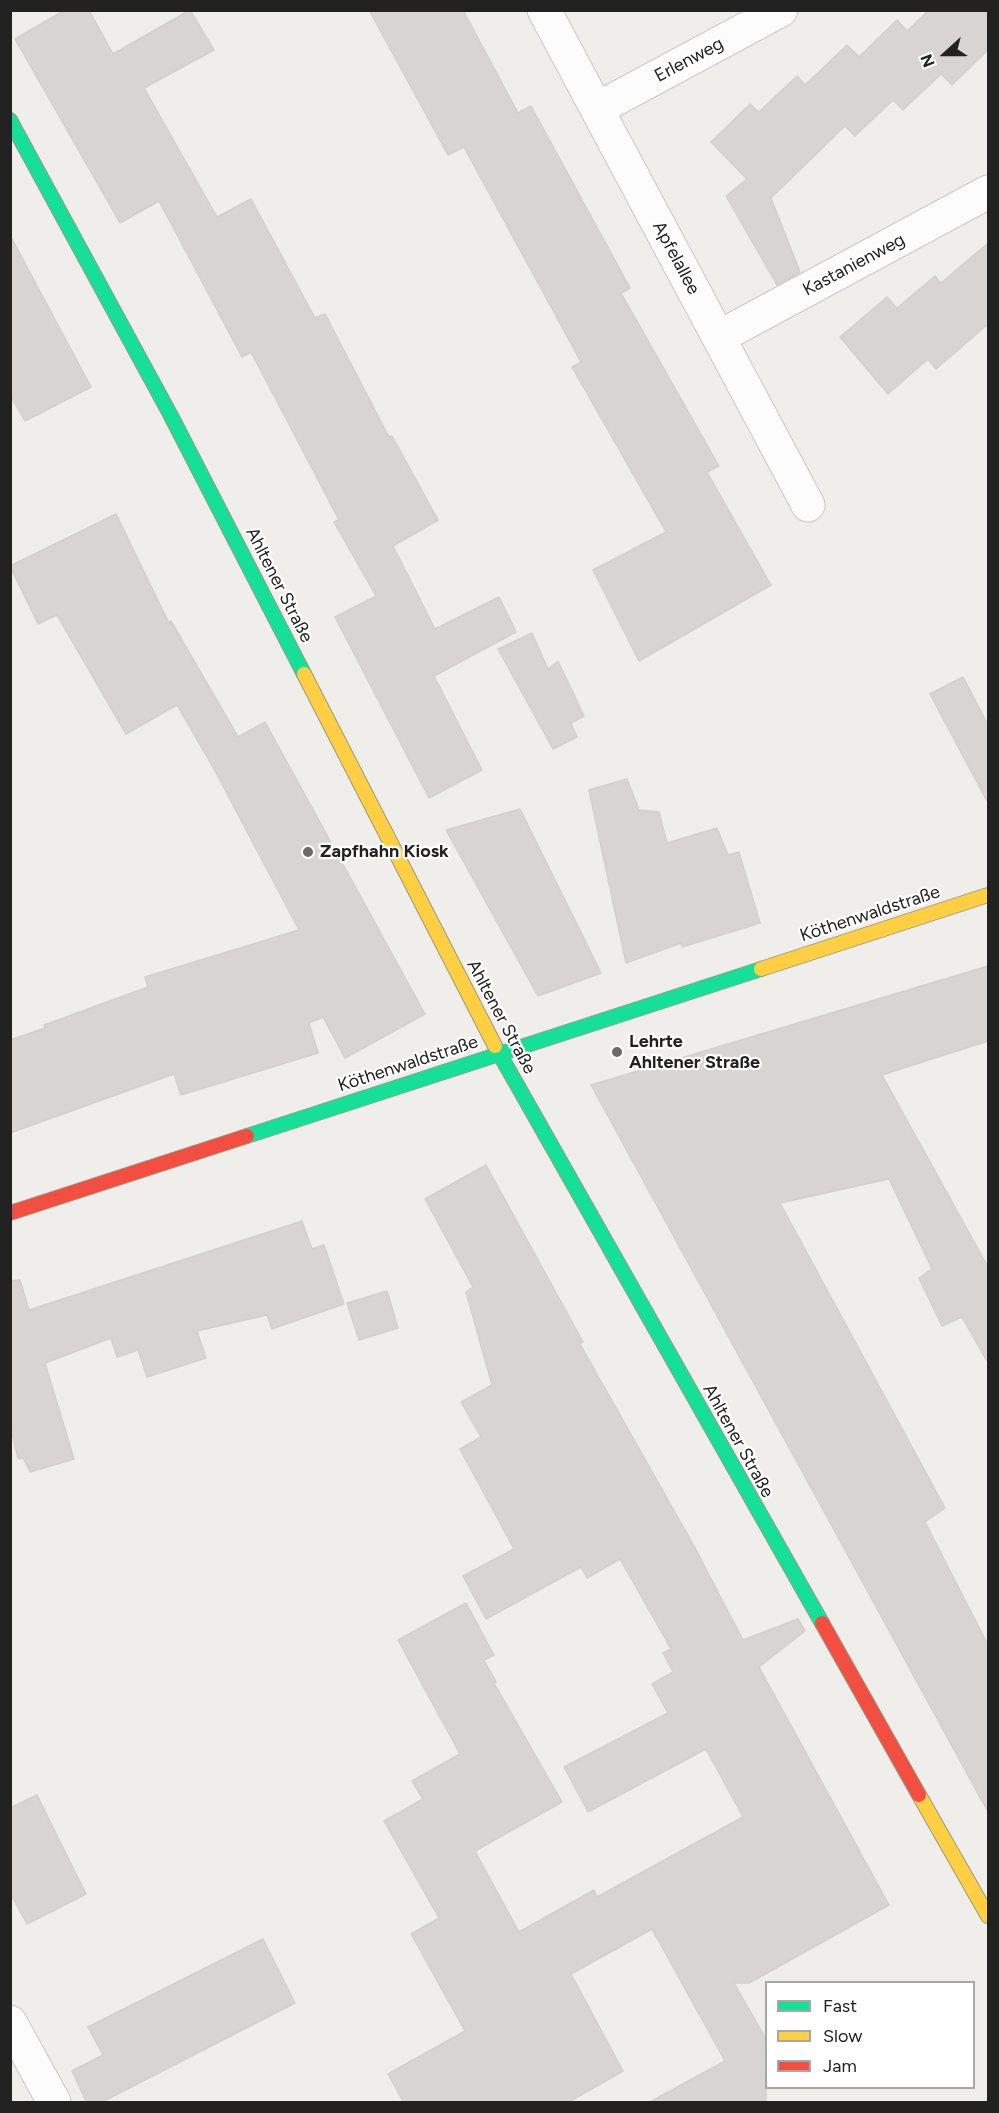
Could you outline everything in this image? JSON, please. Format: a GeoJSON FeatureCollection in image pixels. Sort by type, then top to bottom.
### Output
{"type":"FeatureCollection","features":[{"type":"Feature","properties":{"kind":"main road","name":"Ahltener Straße"},"geometry":{"type":"LineString","coordinates":[[10,120],[171,414],[499,1054],[988,1916]]}},
{"type":"Feature","properties":{"kind":"main road","name":"Köthenwaldstraße"},"geometry":{"type":"LineString","coordinates":[[10,1213],[988,895]]}},
{"type":"Feature","properties":{"kind":"street","name":"Apfelallee"},"geometry":{"type":"LineString","coordinates":[[544,10],[808,505]]}},
{"type":"Feature","properties":{"kind":"street","name":"Erlenweg"},"geometry":{"type":"LineString","coordinates":[[597,110],[781,10]]}},
{"type":"Feature","properties":{"kind":"street","name":"Kastanienweg"},"geometry":{"type":"LineString","coordinates":[[719,337],[988,192]]}},
{"type":"Feature","properties":{"kind":"street"},"geometry":{"type":"LineString","coordinates":[[10,2022],[54,2103]]}},
{"type":"Feature","properties":{"kind":"building"},"geometry":{"type":"Polygon","coordinates":[[[65,10],[89,10],[113,54],[190,10],[214,50],[144,88],[217,217],[251,199],[315,318],[325,314],[389,437],[392,436],[438,520],[393,546],[435,629],[499,597],[516,632],[434,676],[482,770],[429,798],[335,617],[376,596],[334,522],[339,520],[251,352],[242,357],[159,201],[120,223],[15,39],[65,10]]]}},
{"type":"Feature","properties":{"kind":"building"},"geometry":{"type":"Polygon","coordinates":[[[369,10],[463,10],[518,113],[531,106],[630,288],[621,293],[719,466],[707,472],[771,585],[639,661],[593,570],[666,532],[572,367],[581,362],[464,147],[448,155],[369,10]]]}},
{"type":"Feature","properties":{"kind":"building"},"geometry":{"type":"Polygon","coordinates":[[[929,10],[988,10],[988,50],[952,85],[941,74],[903,110],[893,100],[855,136],[845,126],[771,198],[800,272],[777,285],[726,196],[747,179],[711,142],[750,104],[759,112],[797,76],[805,85],[847,45],[859,57],[897,20],[907,31],[929,10]]]}},
{"type":"Feature","properties":{"kind":"building"},"geometry":{"type":"Polygon","coordinates":[[[10,235],[91,387],[25,421],[10,395],[10,235]]]}},
{"type":"Feature","properties":{"kind":"building"},"geometry":{"type":"Polygon","coordinates":[[[988,243],[988,324],[936,369],[928,359],[888,394],[840,337],[887,297],[897,308],[935,276],[941,283],[988,243]]]}},
{"type":"Feature","properties":{"kind":"building"},"geometry":{"type":"Polygon","coordinates":[[[116,514],[169,623],[171,621],[238,737],[265,722],[425,1014],[345,1058],[323,1017],[309,1023],[318,1053],[181,1095],[174,1074],[10,1133],[10,1040],[45,1028],[44,1025],[148,987],[145,977],[299,930],[215,771],[177,705],[126,734],[57,615],[38,624],[10,566],[116,514]]]}},
{"type":"Feature","properties":{"kind":"building"},"geometry":{"type":"Polygon","coordinates":[[[532,633],[548,669],[558,661],[584,716],[571,723],[577,737],[553,749],[498,649],[532,633]]]}},
{"type":"Feature","properties":{"kind":"building"},"geometry":{"type":"Polygon","coordinates":[[[963,677],[988,725],[988,803],[930,694],[963,677]]]}},
{"type":"Feature","properties":{"kind":"building"},"geometry":{"type":"Polygon","coordinates":[[[627,779],[639,810],[659,812],[667,843],[717,828],[728,855],[739,852],[760,923],[682,947],[681,943],[626,963],[589,790],[627,779]]]}},
{"type":"Feature","properties":{"kind":"building"},"geometry":{"type":"Polygon","coordinates":[[[520,809],[601,973],[538,996],[446,830],[520,809]]]}},
{"type":"Feature","properties":{"kind":"building"},"geometry":{"type":"Polygon","coordinates":[[[988,966],[988,1041],[882,1075],[988,1267],[988,1363],[962,1317],[942,1326],[919,1278],[932,1269],[889,1179],[780,1203],[945,1508],[925,1522],[988,1645],[988,1812],[591,1085],[988,966]]]}},
{"type":"Feature","properties":{"kind":"building"},"geometry":{"type":"Polygon","coordinates":[[[486,1165],[583,1342],[580,1344],[694,1546],[743,1640],[798,1619],[805,1631],[759,1667],[889,1905],[749,1983],[734,1983],[765,2037],[766,2103],[648,2103],[725,2061],[652,1929],[571,1974],[623,2071],[567,2103],[404,2103],[388,2074],[465,2031],[411,1934],[439,1918],[384,1821],[423,1799],[412,1781],[460,1754],[398,1640],[466,1603],[494,1655],[484,1660],[496,1682],[494,1683],[562,1802],[475,1851],[519,1932],[594,1890],[597,1897],[743,1817],[706,1749],[588,1812],[564,1767],[668,1713],[652,1684],[673,1672],[663,1653],[671,1649],[620,1559],[587,1578],[581,1567],[486,1619],[463,1576],[514,1549],[460,1449],[481,1437],[461,1402],[492,1385],[466,1292],[473,1287],[425,1199],[486,1165]]]}},
{"type":"Feature","properties":{"kind":"building"},"geometry":{"type":"Polygon","coordinates":[[[302,1221],[312,1249],[324,1245],[344,1304],[272,1329],[267,1315],[197,1331],[206,1358],[147,1377],[138,1350],[117,1357],[111,1338],[45,1363],[74,1459],[30,1472],[23,1458],[18,1459],[10,1424],[10,1281],[20,1280],[29,1310],[302,1221]]]}},
{"type":"Feature","properties":{"kind":"building"},"geometry":{"type":"Polygon","coordinates":[[[387,1291],[398,1328],[359,1340],[347,1303],[387,1291]]]}},
{"type":"Feature","properties":{"kind":"building"},"geometry":{"type":"Polygon","coordinates":[[[37,1795],[86,1894],[27,1924],[10,1893],[10,1808],[37,1795]]]}},
{"type":"Feature","properties":{"kind":"building"},"geometry":{"type":"Polygon","coordinates":[[[263,1939],[295,2003],[100,2103],[87,2103],[72,2071],[103,2055],[88,2027],[263,1939]]]}},
{"type":"Feature","properties":{"kind":"traffic: fast"},"geometry":{"type":"LineString","coordinates":[[10,120],[170,414],[304,674]]}},
{"type":"Feature","properties":{"kind":"traffic: fast"},"geometry":{"type":"LineString","coordinates":[[247,1136],[761,969]]}},
{"type":"Feature","properties":{"kind":"traffic: fast"},"geometry":{"type":"LineString","coordinates":[[495,1046],[822,1623]]}},
{"type":"Feature","properties":{"kind":"traffic: slow"},"geometry":{"type":"LineString","coordinates":[[304,674],[495,1046]]}},
{"type":"Feature","properties":{"kind":"traffic: slow"},"geometry":{"type":"LineString","coordinates":[[761,969],[988,895]]}},
{"type":"Feature","properties":{"kind":"traffic: slow"},"geometry":{"type":"LineString","coordinates":[[919,1795],[988,1916]]}},
{"type":"Feature","properties":{"kind":"traffic: jam"},"geometry":{"type":"LineString","coordinates":[[10,1213],[247,1136]]}},
{"type":"Feature","properties":{"kind":"traffic: jam"},"geometry":{"type":"LineString","coordinates":[[822,1623],[919,1795]]}},
{"type":"Feature","properties":{"kind":"place","name":"Zapfhahn Kiosk"},"geometry":{"type":"Point","coordinates":[308,852]}},
{"type":"Feature","properties":{"kind":"place","name":"Lehrte Ahltener Straße"},"geometry":{"type":"Point","coordinates":[617,1052]}}]}
